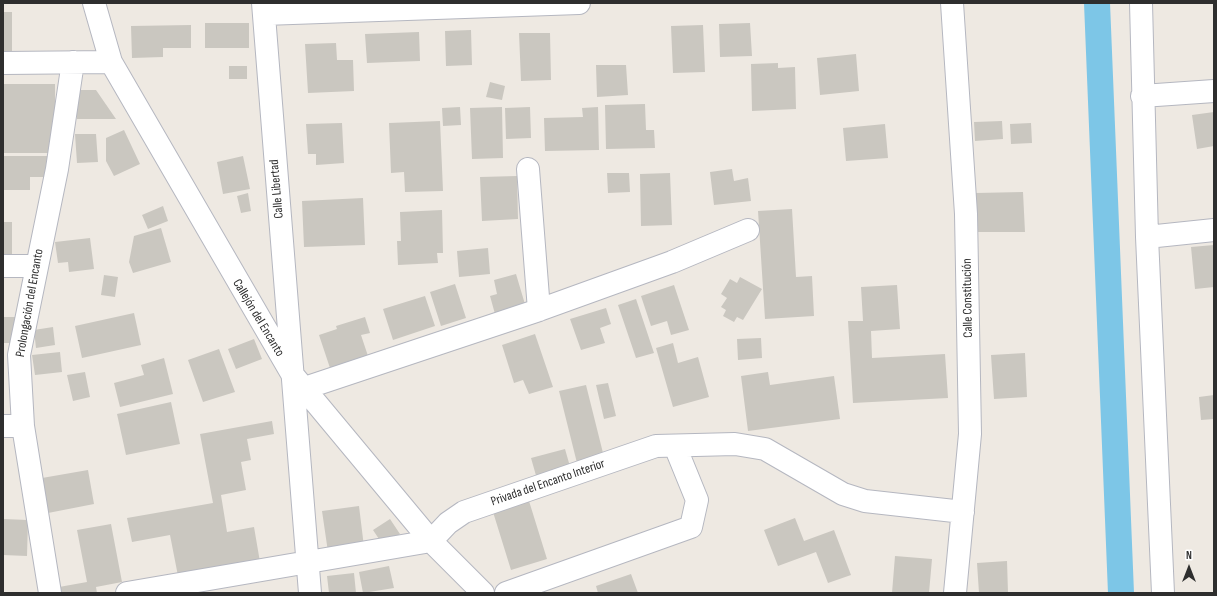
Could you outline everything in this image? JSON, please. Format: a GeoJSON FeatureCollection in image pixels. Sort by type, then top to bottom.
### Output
{"type":"FeatureCollection","features":[{"type":"Feature","properties":{"kind":"street","name":"Callejón del Encanto"},"geometry":{"type":"LineString","coordinates":[[94,3],[111,62],[298,381],[431,541],[483,593]]}},
{"type":"Feature","properties":{"kind":"street"},"geometry":{"type":"LineString","coordinates":[[263,8],[579,3]]}},
{"type":"Feature","properties":{"kind":"street","name":"Calle Constitución"},"geometry":{"type":"LineString","coordinates":[[952,3],[967,222],[970,434],[955,593]]}},
{"type":"Feature","properties":{"kind":"street"},"geometry":{"type":"LineString","coordinates":[[1141,3],[1142,96],[1147,237],[1163,593]]}},
{"type":"Feature","properties":{"kind":"street","name":"Calle Libertad"},"geometry":{"type":"LineString","coordinates":[[263,8],[298,381],[310,593]]}},
{"type":"Feature","properties":{"kind":"street","name":"Prolongación del Encanto"},"geometry":{"type":"LineString","coordinates":[[50,593],[13,426],[18,355],[57,169],[73,62]]}},
{"type":"Feature","properties":{"kind":"street"},"geometry":{"type":"LineString","coordinates":[[3,63],[111,62]]}},
{"type":"Feature","properties":{"kind":"street"},"geometry":{"type":"LineString","coordinates":[[1142,96],[1214,91]]}},
{"type":"Feature","properties":{"kind":"street"},"geometry":{"type":"LineString","coordinates":[[528,169],[539,310]]}},
{"type":"Feature","properties":{"kind":"street"},"geometry":{"type":"LineString","coordinates":[[298,381],[539,310],[672,262],[748,230]]}},
{"type":"Feature","properties":{"kind":"street"},"geometry":{"type":"LineString","coordinates":[[1147,237],[1214,230]]}},
{"type":"Feature","properties":{"kind":"street"},"geometry":{"type":"LineString","coordinates":[[3,266],[36,266]]}},
{"type":"Feature","properties":{"kind":"street","name":"Privada del Encanto Interior"},"geometry":{"type":"LineString","coordinates":[[431,541],[448,523],[464,512],[656,446],[735,444],[765,449],[843,494],[858,498],[963,512]]}},
{"type":"Feature","properties":{"kind":"street"},"geometry":{"type":"LineString","coordinates":[[506,593],[691,527],[697,500],[675,446]]}},
{"type":"Feature","properties":{"kind":"street"},"geometry":{"type":"LineString","coordinates":[[127,593],[431,541]]}},
{"type":"Feature","properties":{"kind":"building"},"geometry":{"type":"Polygon","coordinates":[[[3,12],[12,12],[12,60],[3,60],[3,12]]]}},
{"type":"Feature","properties":{"kind":"building"},"geometry":{"type":"Polygon","coordinates":[[[205,23],[249,23],[249,48],[205,48],[205,23]]]}},
{"type":"Feature","properties":{"kind":"building"},"geometry":{"type":"Polygon","coordinates":[[[750,23],[752,56],[720,57],[719,24],[750,23]]]}},
{"type":"Feature","properties":{"kind":"building"},"geometry":{"type":"Polygon","coordinates":[[[191,25],[191,48],[163,48],[163,57],[132,58],[131,26],[191,25]]]}},
{"type":"Feature","properties":{"kind":"building"},"geometry":{"type":"Polygon","coordinates":[[[703,25],[705,72],[673,73],[671,26],[703,25]]]}},
{"type":"Feature","properties":{"kind":"building"},"geometry":{"type":"Polygon","coordinates":[[[471,30],[472,65],[446,66],[445,31],[471,30]]]}},
{"type":"Feature","properties":{"kind":"building"},"geometry":{"type":"Polygon","coordinates":[[[419,32],[420,61],[367,63],[365,34],[419,32]]]}},
{"type":"Feature","properties":{"kind":"building"},"geometry":{"type":"Polygon","coordinates":[[[519,33],[550,33],[551,80],[521,81],[519,33]]]}},
{"type":"Feature","properties":{"kind":"building"},"geometry":{"type":"Polygon","coordinates":[[[336,43],[337,60],[353,60],[354,91],[308,93],[305,44],[336,43]]]}},
{"type":"Feature","properties":{"kind":"building"},"geometry":{"type":"Polygon","coordinates":[[[856,54],[859,91],[820,95],[817,58],[856,54]]]}},
{"type":"Feature","properties":{"kind":"building"},"geometry":{"type":"Polygon","coordinates":[[[778,63],[778,68],[795,67],[796,109],[752,111],[751,64],[778,63]]]}},
{"type":"Feature","properties":{"kind":"building"},"geometry":{"type":"Polygon","coordinates":[[[596,65],[626,65],[628,95],[597,97],[596,65]]]}},
{"type":"Feature","properties":{"kind":"building"},"geometry":{"type":"Polygon","coordinates":[[[229,66],[247,66],[247,79],[229,79],[229,66]]]}},
{"type":"Feature","properties":{"kind":"building"},"geometry":{"type":"Polygon","coordinates":[[[490,82],[505,86],[502,100],[486,97],[490,82]]]}},
{"type":"Feature","properties":{"kind":"building"},"geometry":{"type":"Polygon","coordinates":[[[3,84],[55,84],[55,153],[3,153],[3,84]]]}},
{"type":"Feature","properties":{"kind":"building"},"geometry":{"type":"Polygon","coordinates":[[[76,90],[96,90],[116,119],[77,119],[76,90]]]}},
{"type":"Feature","properties":{"kind":"building"},"geometry":{"type":"Polygon","coordinates":[[[645,104],[646,130],[654,130],[655,148],[606,149],[605,105],[645,104]]]}},
{"type":"Feature","properties":{"kind":"building"},"geometry":{"type":"Polygon","coordinates":[[[460,107],[461,125],[443,126],[442,108],[460,107]]]}},
{"type":"Feature","properties":{"kind":"building"},"geometry":{"type":"Polygon","coordinates":[[[502,107],[503,158],[472,159],[470,108],[502,107]]]}},
{"type":"Feature","properties":{"kind":"building"},"geometry":{"type":"Polygon","coordinates":[[[530,107],[531,138],[506,139],[505,108],[530,107]]]}},
{"type":"Feature","properties":{"kind":"building"},"geometry":{"type":"Polygon","coordinates":[[[598,107],[599,150],[545,151],[544,118],[583,117],[582,108],[598,107]]]}},
{"type":"Feature","properties":{"kind":"building"},"geometry":{"type":"Polygon","coordinates":[[[1214,112],[1214,146],[1197,149],[1192,115],[1214,112]]]}},
{"type":"Feature","properties":{"kind":"building"},"geometry":{"type":"Polygon","coordinates":[[[440,121],[443,191],[405,192],[404,172],[391,173],[389,123],[440,121]]]}},
{"type":"Feature","properties":{"kind":"building"},"geometry":{"type":"Polygon","coordinates":[[[1002,121],[1003,139],[975,141],[974,122],[1002,121]]]}},
{"type":"Feature","properties":{"kind":"building"},"geometry":{"type":"Polygon","coordinates":[[[342,123],[344,163],[316,165],[316,154],[308,154],[306,124],[342,123]]]}},
{"type":"Feature","properties":{"kind":"building"},"geometry":{"type":"Polygon","coordinates":[[[1031,123],[1032,143],[1011,144],[1010,124],[1031,123]]]}},
{"type":"Feature","properties":{"kind":"building"},"geometry":{"type":"Polygon","coordinates":[[[885,124],[888,158],[846,161],[843,128],[885,124]]]}},
{"type":"Feature","properties":{"kind":"building"},"geometry":{"type":"Polygon","coordinates":[[[124,130],[140,164],[114,176],[106,161],[106,138],[124,130]]]}},
{"type":"Feature","properties":{"kind":"building"},"geometry":{"type":"Polygon","coordinates":[[[75,134],[96,134],[98,162],[77,163],[75,134]]]}},
{"type":"Feature","properties":{"kind":"building"},"geometry":{"type":"Polygon","coordinates":[[[3,156],[49,156],[49,177],[30,177],[30,190],[3,190],[3,156]]]}},
{"type":"Feature","properties":{"kind":"building"},"geometry":{"type":"Polygon","coordinates":[[[243,156],[250,189],[223,194],[217,162],[243,156]]]}},
{"type":"Feature","properties":{"kind":"building"},"geometry":{"type":"Polygon","coordinates":[[[732,169],[734,181],[748,178],[751,201],[714,205],[710,172],[732,169]]]}},
{"type":"Feature","properties":{"kind":"building"},"geometry":{"type":"Polygon","coordinates":[[[607,173],[629,173],[630,192],[608,193],[607,173]]]}},
{"type":"Feature","properties":{"kind":"building"},"geometry":{"type":"Polygon","coordinates":[[[670,173],[672,225],[641,226],[640,174],[670,173]]]}},
{"type":"Feature","properties":{"kind":"building"},"geometry":{"type":"Polygon","coordinates":[[[517,176],[518,219],[482,221],[480,177],[517,176]]]}},
{"type":"Feature","properties":{"kind":"building"},"geometry":{"type":"Polygon","coordinates":[[[1023,192],[1025,232],[977,232],[976,193],[1023,192]]]}},
{"type":"Feature","properties":{"kind":"building"},"geometry":{"type":"Polygon","coordinates":[[[248,193],[251,211],[241,213],[237,196],[248,193]]]}},
{"type":"Feature","properties":{"kind":"building"},"geometry":{"type":"Polygon","coordinates":[[[363,198],[365,245],[304,247],[302,201],[363,198]]]}},
{"type":"Feature","properties":{"kind":"building"},"geometry":{"type":"Polygon","coordinates":[[[163,206],[168,221],[148,229],[142,215],[163,206]]]}},
{"type":"Feature","properties":{"kind":"building"},"geometry":{"type":"Polygon","coordinates":[[[792,209],[796,277],[812,276],[814,316],[765,319],[758,211],[792,209]]]}},
{"type":"Feature","properties":{"kind":"building"},"geometry":{"type":"Polygon","coordinates":[[[442,210],[443,253],[437,253],[438,263],[398,265],[397,241],[401,241],[400,212],[442,210]]]}},
{"type":"Feature","properties":{"kind":"building"},"geometry":{"type":"Polygon","coordinates":[[[3,222],[12,222],[12,263],[3,263],[3,222]]]}},
{"type":"Feature","properties":{"kind":"building"},"geometry":{"type":"Polygon","coordinates":[[[161,228],[171,262],[133,273],[129,262],[134,236],[161,228]]]}},
{"type":"Feature","properties":{"kind":"building"},"geometry":{"type":"Polygon","coordinates":[[[90,238],[94,269],[69,272],[68,262],[58,263],[55,242],[90,238]]]}},
{"type":"Feature","properties":{"kind":"building"},"geometry":{"type":"Polygon","coordinates":[[[1214,245],[1214,287],[1195,289],[1191,247],[1214,245]]]}},
{"type":"Feature","properties":{"kind":"building"},"geometry":{"type":"Polygon","coordinates":[[[488,248],[490,274],[459,277],[457,251],[488,248]]]}},
{"type":"Feature","properties":{"kind":"building"},"geometry":{"type":"Polygon","coordinates":[[[516,274],[527,311],[495,314],[490,296],[497,294],[494,280],[516,274]]]}},
{"type":"Feature","properties":{"kind":"building"},"geometry":{"type":"Polygon","coordinates":[[[104,275],[118,277],[115,297],[101,295],[104,275]]]}},
{"type":"Feature","properties":{"kind":"building"},"geometry":{"type":"Polygon","coordinates":[[[740,277],[762,289],[743,320],[737,317],[734,322],[723,316],[726,310],[721,307],[727,298],[721,294],[730,279],[737,283],[740,277]]]}},
{"type":"Feature","properties":{"kind":"building"},"geometry":{"type":"Polygon","coordinates":[[[455,284],[466,318],[441,326],[430,292],[455,284]]]}},
{"type":"Feature","properties":{"kind":"building"},"geometry":{"type":"Polygon","coordinates":[[[674,285],[689,330],[671,335],[667,321],[651,326],[641,296],[674,285]]]}},
{"type":"Feature","properties":{"kind":"building"},"geometry":{"type":"Polygon","coordinates":[[[897,285],[900,329],[871,331],[872,358],[945,354],[948,398],[853,403],[848,321],[863,321],[861,287],[897,285]]]}},
{"type":"Feature","properties":{"kind":"building"},"geometry":{"type":"Polygon","coordinates":[[[425,296],[435,326],[393,340],[383,309],[425,296]]]}},
{"type":"Feature","properties":{"kind":"building"},"geometry":{"type":"Polygon","coordinates":[[[636,299],[654,353],[636,358],[618,305],[636,299]]]}},
{"type":"Feature","properties":{"kind":"building"},"geometry":{"type":"Polygon","coordinates":[[[606,308],[611,324],[600,328],[605,343],[581,350],[570,319],[606,308]]]}},
{"type":"Feature","properties":{"kind":"building"},"geometry":{"type":"Polygon","coordinates":[[[134,313],[141,345],[82,358],[75,326],[134,313]]]}},
{"type":"Feature","properties":{"kind":"building"},"geometry":{"type":"Polygon","coordinates":[[[3,317],[18,317],[18,343],[3,343],[3,317]]]}},
{"type":"Feature","properties":{"kind":"building"},"geometry":{"type":"Polygon","coordinates":[[[365,317],[370,333],[361,335],[368,356],[330,368],[319,335],[337,329],[336,326],[365,317]]]}},
{"type":"Feature","properties":{"kind":"building"},"geometry":{"type":"Polygon","coordinates":[[[53,327],[55,345],[36,348],[34,330],[53,327]]]}},
{"type":"Feature","properties":{"kind":"building"},"geometry":{"type":"Polygon","coordinates":[[[535,334],[553,387],[529,394],[523,380],[514,383],[502,345],[535,334]]]}},
{"type":"Feature","properties":{"kind":"building"},"geometry":{"type":"Polygon","coordinates":[[[761,338],[762,358],[738,360],[737,339],[761,338]]]}},
{"type":"Feature","properties":{"kind":"building"},"geometry":{"type":"Polygon","coordinates":[[[254,339],[262,359],[236,369],[228,349],[254,339]]]}},
{"type":"Feature","properties":{"kind":"building"},"geometry":{"type":"Polygon","coordinates":[[[673,343],[678,363],[698,357],[709,397],[673,407],[656,348],[673,343]]]}},
{"type":"Feature","properties":{"kind":"building"},"geometry":{"type":"Polygon","coordinates":[[[219,349],[235,392],[203,402],[188,360],[219,349]]]}},
{"type":"Feature","properties":{"kind":"building"},"geometry":{"type":"Polygon","coordinates":[[[60,352],[62,372],[35,375],[32,355],[60,352]]]}},
{"type":"Feature","properties":{"kind":"building"},"geometry":{"type":"Polygon","coordinates":[[[1025,353],[1027,397],[994,399],[991,355],[1025,353]]]}},
{"type":"Feature","properties":{"kind":"building"},"geometry":{"type":"Polygon","coordinates":[[[164,358],[173,394],[120,407],[114,383],[144,375],[141,365],[164,358]]]}},
{"type":"Feature","properties":{"kind":"building"},"geometry":{"type":"Polygon","coordinates":[[[85,372],[90,397],[73,401],[67,375],[85,372]]]}},
{"type":"Feature","properties":{"kind":"building"},"geometry":{"type":"Polygon","coordinates":[[[768,372],[770,385],[834,376],[840,419],[748,431],[741,376],[768,372]]]}},
{"type":"Feature","properties":{"kind":"building"},"geometry":{"type":"Polygon","coordinates":[[[608,383],[616,416],[604,419],[596,385],[608,383]]]}},
{"type":"Feature","properties":{"kind":"building"},"geometry":{"type":"Polygon","coordinates":[[[586,385],[605,461],[578,467],[559,391],[586,385]]]}},
{"type":"Feature","properties":{"kind":"building"},"geometry":{"type":"Polygon","coordinates":[[[1214,395],[1214,419],[1201,420],[1199,397],[1214,395]]]}},
{"type":"Feature","properties":{"kind":"building"},"geometry":{"type":"Polygon","coordinates":[[[171,402],[180,444],[126,455],[117,414],[171,402]]]}},
{"type":"Feature","properties":{"kind":"building"},"geometry":{"type":"Polygon","coordinates":[[[272,421],[274,434],[247,439],[251,460],[241,462],[246,490],[221,495],[227,532],[254,527],[260,562],[178,576],[170,535],[132,542],[127,518],[213,503],[200,434],[272,421]]]}},
{"type":"Feature","properties":{"kind":"building"},"geometry":{"type":"Polygon","coordinates":[[[565,449],[571,470],[537,479],[531,458],[565,449]]]}},
{"type":"Feature","properties":{"kind":"building"},"geometry":{"type":"Polygon","coordinates":[[[88,470],[94,504],[48,513],[42,478],[88,470]]]}},
{"type":"Feature","properties":{"kind":"building"},"geometry":{"type":"Polygon","coordinates":[[[529,501],[547,559],[511,570],[493,512],[529,501]]]}},
{"type":"Feature","properties":{"kind":"building"},"geometry":{"type":"Polygon","coordinates":[[[359,506],[364,547],[328,552],[322,511],[359,506]]]}},
{"type":"Feature","properties":{"kind":"building"},"geometry":{"type":"Polygon","coordinates":[[[795,518],[804,541],[834,530],[851,575],[828,583],[816,552],[778,566],[764,530],[795,518]]]}},
{"type":"Feature","properties":{"kind":"building"},"geometry":{"type":"Polygon","coordinates":[[[3,519],[28,520],[27,556],[3,555],[3,519]]]}},
{"type":"Feature","properties":{"kind":"building"},"geometry":{"type":"Polygon","coordinates":[[[390,519],[400,534],[383,545],[373,530],[390,519]]]}},
{"type":"Feature","properties":{"kind":"building"},"geometry":{"type":"Polygon","coordinates":[[[111,524],[122,582],[96,587],[97,593],[60,593],[59,587],[87,582],[77,530],[111,524]]]}},
{"type":"Feature","properties":{"kind":"building"},"geometry":{"type":"Polygon","coordinates":[[[895,556],[932,559],[929,593],[892,593],[895,556]]]}},
{"type":"Feature","properties":{"kind":"building"},"geometry":{"type":"Polygon","coordinates":[[[1007,561],[1008,593],[979,593],[977,563],[1007,561]]]}},
{"type":"Feature","properties":{"kind":"building"},"geometry":{"type":"Polygon","coordinates":[[[389,566],[394,588],[363,593],[359,572],[389,566]]]}},
{"type":"Feature","properties":{"kind":"building"},"geometry":{"type":"Polygon","coordinates":[[[354,573],[356,593],[329,593],[327,576],[354,573]]]}},
{"type":"Feature","properties":{"kind":"building"},"geometry":{"type":"Polygon","coordinates":[[[631,574],[638,593],[598,593],[596,586],[631,574]]]}},
{"type":"Feature","properties":{"kind":"waterway"},"geometry":{"type":"LineString","coordinates":[[1097,3],[1121,593]]}}]}
